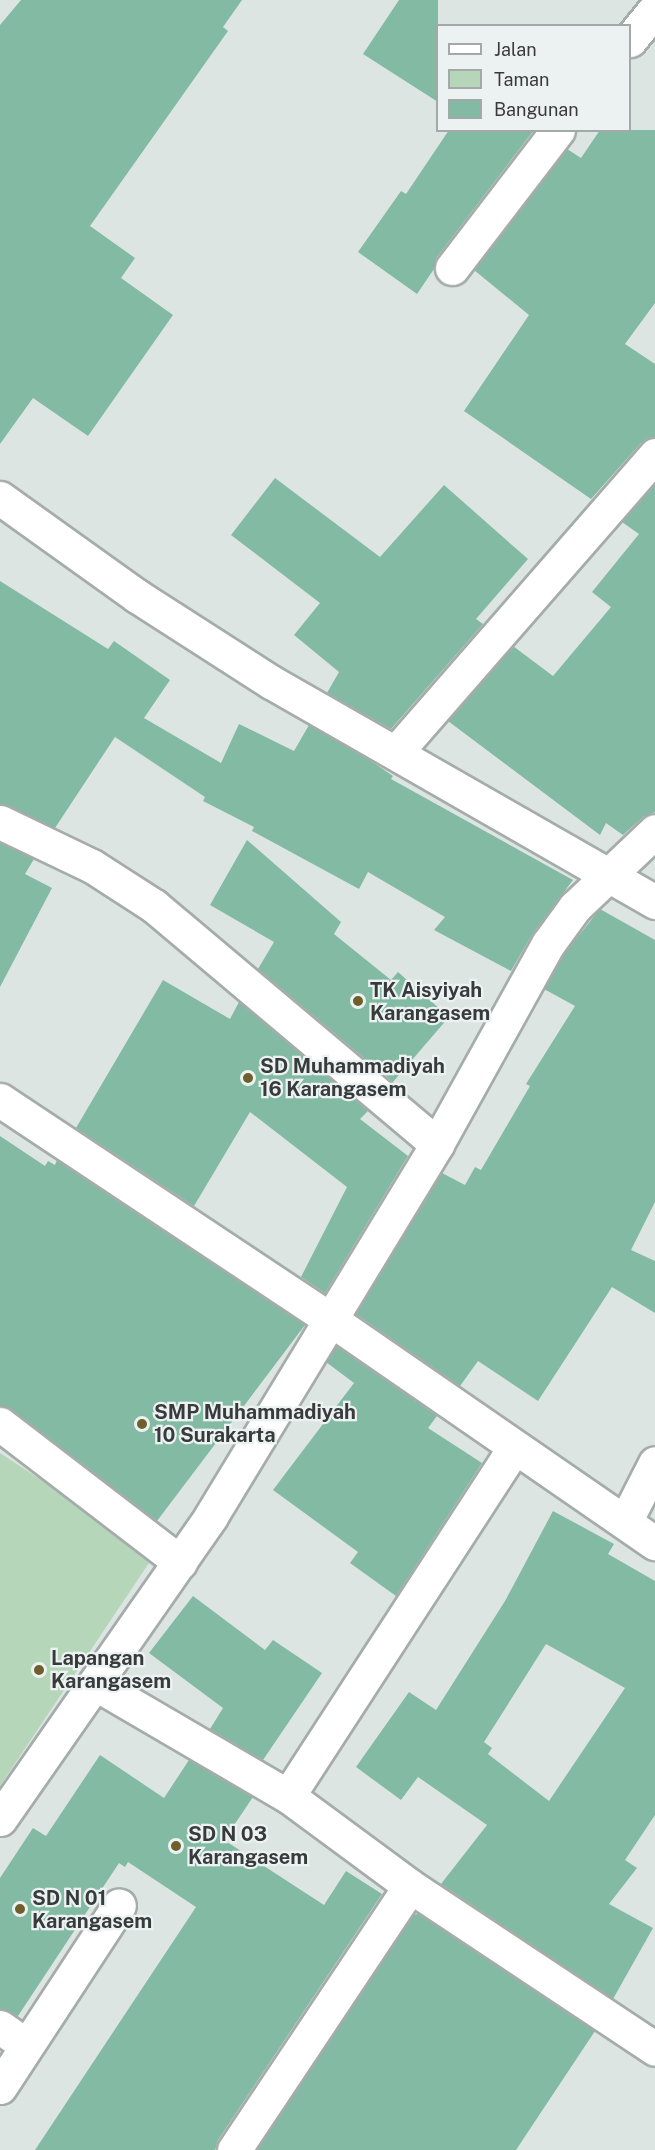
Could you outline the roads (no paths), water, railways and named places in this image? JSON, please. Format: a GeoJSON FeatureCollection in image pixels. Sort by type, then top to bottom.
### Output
{"type":"FeatureCollection","features":[{"type":"Feature","properties":{"kind":"street"},"geometry":{"type":"LineString","coordinates":[[631,39],[655,9]]}},
{"type":"Feature","properties":{"kind":"street"},"geometry":{"type":"LineString","coordinates":[[452,268],[556,132]]}},
{"type":"Feature","properties":{"kind":"street"},"geometry":{"type":"LineString","coordinates":[[397,751],[655,455]]}},
{"type":"Feature","properties":{"kind":"street"},"geometry":{"type":"LineString","coordinates":[[3,506],[271,682],[397,751],[655,902]]}},
{"type":"Feature","properties":{"kind":"street"},"geometry":{"type":"LineString","coordinates":[[0,822],[92,866],[154,906],[436,1144]]}},
{"type":"Feature","properties":{"kind":"street"},"geometry":{"type":"LineString","coordinates":[[0,1819],[180,1562],[436,1144],[548,944],[575,907],[655,831]]}},
{"type":"Feature","properties":{"kind":"street"},"geometry":{"type":"LineString","coordinates":[[0,1100],[330,1319],[655,1543]]}},
{"type":"Feature","properties":{"kind":"street"},"geometry":{"type":"LineString","coordinates":[[0,1424],[180,1562]]}},
{"type":"Feature","properties":{"kind":"street"},"geometry":{"type":"LineString","coordinates":[[288,1796],[515,1447]]}},
{"type":"Feature","properties":{"kind":"street"},"geometry":{"type":"LineString","coordinates":[[625,1522],[655,1463]]}},
{"type":"Feature","properties":{"kind":"street"},"geometry":{"type":"LineString","coordinates":[[96,1684],[288,1796],[410,1886],[655,2049]]}},
{"type":"Feature","properties":{"kind":"street"},"geometry":{"type":"LineString","coordinates":[[234,2150],[410,1886]]}},
{"type":"Feature","properties":{"kind":"street"},"geometry":{"type":"LineString","coordinates":[[0,2087],[13,2036],[119,1905]]}},
{"type":"Feature","properties":{"kind":"place","name":"TK Aisyiyah Karangasem"},"geometry":{"type":"Point","coordinates":[358,1001]}},
{"type":"Feature","properties":{"kind":"place","name":"SD Muhammadiyah 16 Karangasem"},"geometry":{"type":"Point","coordinates":[248,1078]}},
{"type":"Feature","properties":{"kind":"place","name":"SMP Muhammadiyah 10 Surakarta"},"geometry":{"type":"Point","coordinates":[142,1424]}},
{"type":"Feature","properties":{"kind":"place","name":"Lapangan Karangasem"},"geometry":{"type":"Point","coordinates":[39,1670]}},
{"type":"Feature","properties":{"kind":"place","name":"SD N 03 Karangasem"},"geometry":{"type":"Point","coordinates":[176,1846]}},
{"type":"Feature","properties":{"kind":"place","name":"SD N 01 Karangasem"},"geometry":{"type":"Point","coordinates":[20,1909]}}]}
